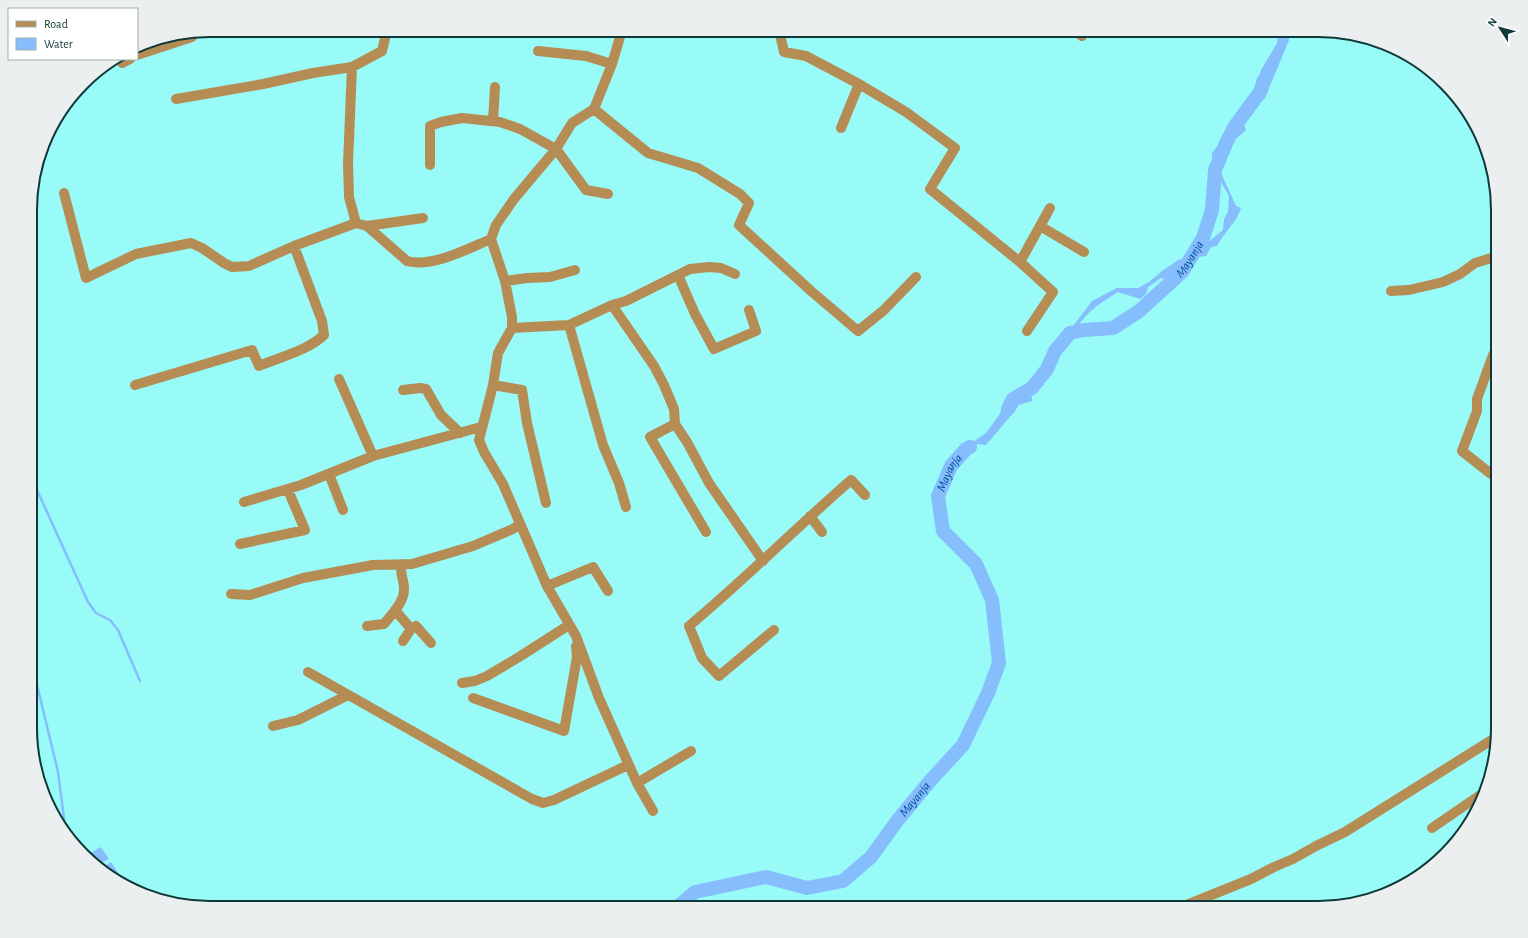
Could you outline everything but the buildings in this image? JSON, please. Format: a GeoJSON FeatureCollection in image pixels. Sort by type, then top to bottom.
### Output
{"type":"FeatureCollection","features":[{"type":"Feature","properties":{"kind":"street"},"geometry":{"type":"LineString","coordinates":[[176,100],[313,73],[352,67],[380,53],[382,51],[385,37]]}},
{"type":"Feature","properties":{"kind":"street"},"geometry":{"type":"LineString","coordinates":[[620,37],[612,64],[594,109],[572,123],[556,149],[514,199],[496,225],[491,239],[505,281],[512,317],[512,328],[498,352],[493,385],[479,440],[484,452],[503,484],[547,586],[576,636],[599,698],[628,765],[653,811]]}},
{"type":"Feature","properties":{"kind":"street"},"geometry":{"type":"LineString","coordinates":[[781,37],[784,52],[806,56],[860,84],[906,112],[955,148],[930,189],[1020,262],[1053,292],[1027,331]]}},
{"type":"Feature","properties":{"kind":"street"},"geometry":{"type":"LineString","coordinates":[[148,48],[189,38]]}},
{"type":"Feature","properties":{"kind":"street"},"geometry":{"type":"LineString","coordinates":[[538,51],[586,56],[612,64]]}},
{"type":"Feature","properties":{"kind":"street"},"geometry":{"type":"LineString","coordinates":[[352,67],[348,164],[349,197],[356,223]]}},
{"type":"Feature","properties":{"kind":"street"},"geometry":{"type":"LineString","coordinates":[[841,128],[860,84]]}},
{"type":"Feature","properties":{"kind":"street"},"geometry":{"type":"LineString","coordinates":[[494,121],[495,87]]}},
{"type":"Feature","properties":{"kind":"street"},"geometry":{"type":"LineString","coordinates":[[594,109],[648,153],[698,168],[740,194],[749,203],[739,224],[800,281],[858,331],[884,310],[916,277]]}},
{"type":"Feature","properties":{"kind":"street"},"geometry":{"type":"LineString","coordinates":[[430,165],[430,126],[441,122],[462,118],[494,121],[520,129],[556,149],[586,190],[608,194]]}},
{"type":"Feature","properties":{"kind":"street"},"geometry":{"type":"LineString","coordinates":[[64,193],[86,278],[136,254],[191,243],[202,248],[224,264],[232,267],[249,266],[294,246],[356,223],[367,226],[423,218]]}},
{"type":"Feature","properties":{"kind":"street"},"geometry":{"type":"LineString","coordinates":[[1020,262],[1050,208]]}},
{"type":"Feature","properties":{"kind":"street"},"geometry":{"type":"LineString","coordinates":[[367,226],[407,261],[414,263],[423,263],[442,258],[491,239]]}},
{"type":"Feature","properties":{"kind":"street"},"geometry":{"type":"LineString","coordinates":[[1040,226],[1084,252]]}},
{"type":"Feature","properties":{"kind":"street"},"geometry":{"type":"LineString","coordinates":[[134,385],[252,350],[259,366],[304,348],[324,335],[323,326],[294,246]]}},
{"type":"Feature","properties":{"kind":"street"},"geometry":{"type":"LineString","coordinates":[[1391,292],[1409,290],[1443,282],[1460,274],[1475,263],[1491,258]]}},
{"type":"Feature","properties":{"kind":"street"},"geometry":{"type":"LineString","coordinates":[[512,328],[569,325],[612,305],[626,301],[690,269],[709,266],[721,268],[735,274]]}},
{"type":"Feature","properties":{"kind":"street"},"geometry":{"type":"LineString","coordinates":[[505,281],[550,277],[575,270]]}},
{"type":"Feature","properties":{"kind":"street"},"geometry":{"type":"LineString","coordinates":[[678,275],[695,314],[714,349],[756,331],[749,310]]}},
{"type":"Feature","properties":{"kind":"street"},"geometry":{"type":"LineString","coordinates":[[612,305],[654,366],[674,409],[675,424],[687,442],[709,483],[763,561]]}},
{"type":"Feature","properties":{"kind":"street"},"geometry":{"type":"LineString","coordinates":[[569,325],[603,445],[619,483],[626,507]]}},
{"type":"Feature","properties":{"kind":"street"},"geometry":{"type":"LineString","coordinates":[[1491,360],[1477,399],[1477,411],[1462,451],[1491,474]]}},
{"type":"Feature","properties":{"kind":"street"},"geometry":{"type":"LineString","coordinates":[[339,379],[373,456]]}},
{"type":"Feature","properties":{"kind":"street"},"geometry":{"type":"LineString","coordinates":[[493,385],[522,390],[526,423],[546,503]]}},
{"type":"Feature","properties":{"kind":"street"},"geometry":{"type":"LineString","coordinates":[[403,390],[420,388],[426,389],[441,415],[460,433]]}},
{"type":"Feature","properties":{"kind":"street"},"geometry":{"type":"LineString","coordinates":[[675,424],[650,437],[706,532]]}},
{"type":"Feature","properties":{"kind":"street"},"geometry":{"type":"LineString","coordinates":[[244,502],[288,490],[373,456],[482,427]]}},
{"type":"Feature","properties":{"kind":"street"},"geometry":{"type":"LineString","coordinates":[[329,474],[343,510]]}},
{"type":"Feature","properties":{"kind":"street"},"geometry":{"type":"LineString","coordinates":[[774,630],[719,676],[702,658],[690,626],[730,592],[810,516],[851,480],[865,495]]}},
{"type":"Feature","properties":{"kind":"street"},"geometry":{"type":"LineString","coordinates":[[240,544],[305,530],[288,490]]}},
{"type":"Feature","properties":{"kind":"street"},"geometry":{"type":"LineString","coordinates":[[810,516],[822,532]]}},
{"type":"Feature","properties":{"kind":"street"},"geometry":{"type":"LineString","coordinates":[[231,594],[250,595],[303,578],[373,565],[412,564],[473,546],[513,529],[520,524]]}},
{"type":"Feature","properties":{"kind":"street"},"geometry":{"type":"LineString","coordinates":[[367,626],[384,624],[395,610],[403,596],[404,588],[401,569],[402,565]]}},
{"type":"Feature","properties":{"kind":"street"},"geometry":{"type":"LineString","coordinates":[[547,586],[592,567],[608,591]]}},
{"type":"Feature","properties":{"kind":"street"},"geometry":{"type":"LineString","coordinates":[[395,610],[411,629]]}},
{"type":"Feature","properties":{"kind":"street"},"geometry":{"type":"LineString","coordinates":[[462,683],[475,681],[487,676],[569,625]]}},
{"type":"Feature","properties":{"kind":"street"},"geometry":{"type":"LineString","coordinates":[[403,641],[411,629],[416,626],[431,643]]}},
{"type":"Feature","properties":{"kind":"street"},"geometry":{"type":"LineString","coordinates":[[473,698],[564,731],[577,657],[575,642],[576,636]]}},
{"type":"Feature","properties":{"kind":"street"},"geometry":{"type":"LineString","coordinates":[[308,672],[532,799],[543,803],[554,800],[628,765]]}},
{"type":"Feature","properties":{"kind":"street"},"geometry":{"type":"LineString","coordinates":[[273,726],[298,720],[348,695]]}},
{"type":"Feature","properties":{"kind":"street"},"geometry":{"type":"LineString","coordinates":[[1196,901],[1251,879],[1345,832],[1491,740]]}},
{"type":"Feature","properties":{"kind":"street"},"geometry":{"type":"LineString","coordinates":[[637,783],[690,751]]}},
{"type":"Feature","properties":{"kind":"street"},"geometry":{"type":"LineString","coordinates":[[1432,828],[1476,798]]}},
{"type":"Feature","properties":{"kind":"water"},"geometry":{"type":"Polygon","coordinates":[[[1277,37],[1289,37],[1265,98],[1242,120],[1246,130],[1238,137],[1234,138],[1218,156],[1220,171],[1236,206],[1241,208],[1237,218],[1217,246],[1211,247],[1206,256],[1198,257],[1169,280],[1161,278],[1148,287],[1146,294],[1140,299],[1118,292],[1093,309],[1078,326],[1075,333],[1034,385],[1019,396],[1020,399],[1032,397],[1032,401],[1019,405],[986,445],[977,444],[967,456],[957,460],[970,444],[986,433],[999,415],[1009,396],[1020,389],[1038,373],[1092,301],[1117,288],[1138,288],[1149,282],[1178,260],[1191,256],[1223,230],[1224,219],[1228,212],[1229,196],[1213,168],[1212,153],[1225,137],[1227,126],[1233,118],[1250,110],[1256,102],[1256,86],[1261,70],[1277,43],[1277,37]]]}},
{"type":"Feature","properties":{"kind":"water"},"geometry":{"type":"Polygon","coordinates":[[[101,847],[109,859],[102,863],[91,853],[101,847]]]}},
{"type":"Feature","properties":{"kind":"water"},"geometry":{"type":"Polygon","coordinates":[[[111,862],[120,876],[114,872],[106,866],[111,862]]]}},
{"type":"Feature","properties":{"kind":"waterway","name":"Mayanja"},"geometry":{"type":"LineString","coordinates":[[1008,409],[1013,399],[1032,388],[1047,369],[1055,351],[1070,333],[1084,330],[1113,328],[1138,312],[1182,272],[1203,238],[1212,210],[1215,170],[1227,141],[1235,126],[1260,92],[1264,80]]}},
{"type":"Feature","properties":{"kind":"waterway","name":"Mayanja"},"geometry":{"type":"LineString","coordinates":[[684,901],[695,892],[766,877],[807,888],[843,881],[871,857],[897,821],[930,781],[963,745],[988,693],[999,663],[992,600],[976,564],[943,531],[938,496],[951,466],[966,449],[970,447]]}},
{"type":"Feature","properties":{"kind":"waterway"},"geometry":{"type":"LineString","coordinates":[[37,490],[88,602],[96,613],[110,620],[118,630],[140,681]]}},
{"type":"Feature","properties":{"kind":"waterway"},"geometry":{"type":"LineString","coordinates":[[37,685],[58,772],[64,822]]}}]}
